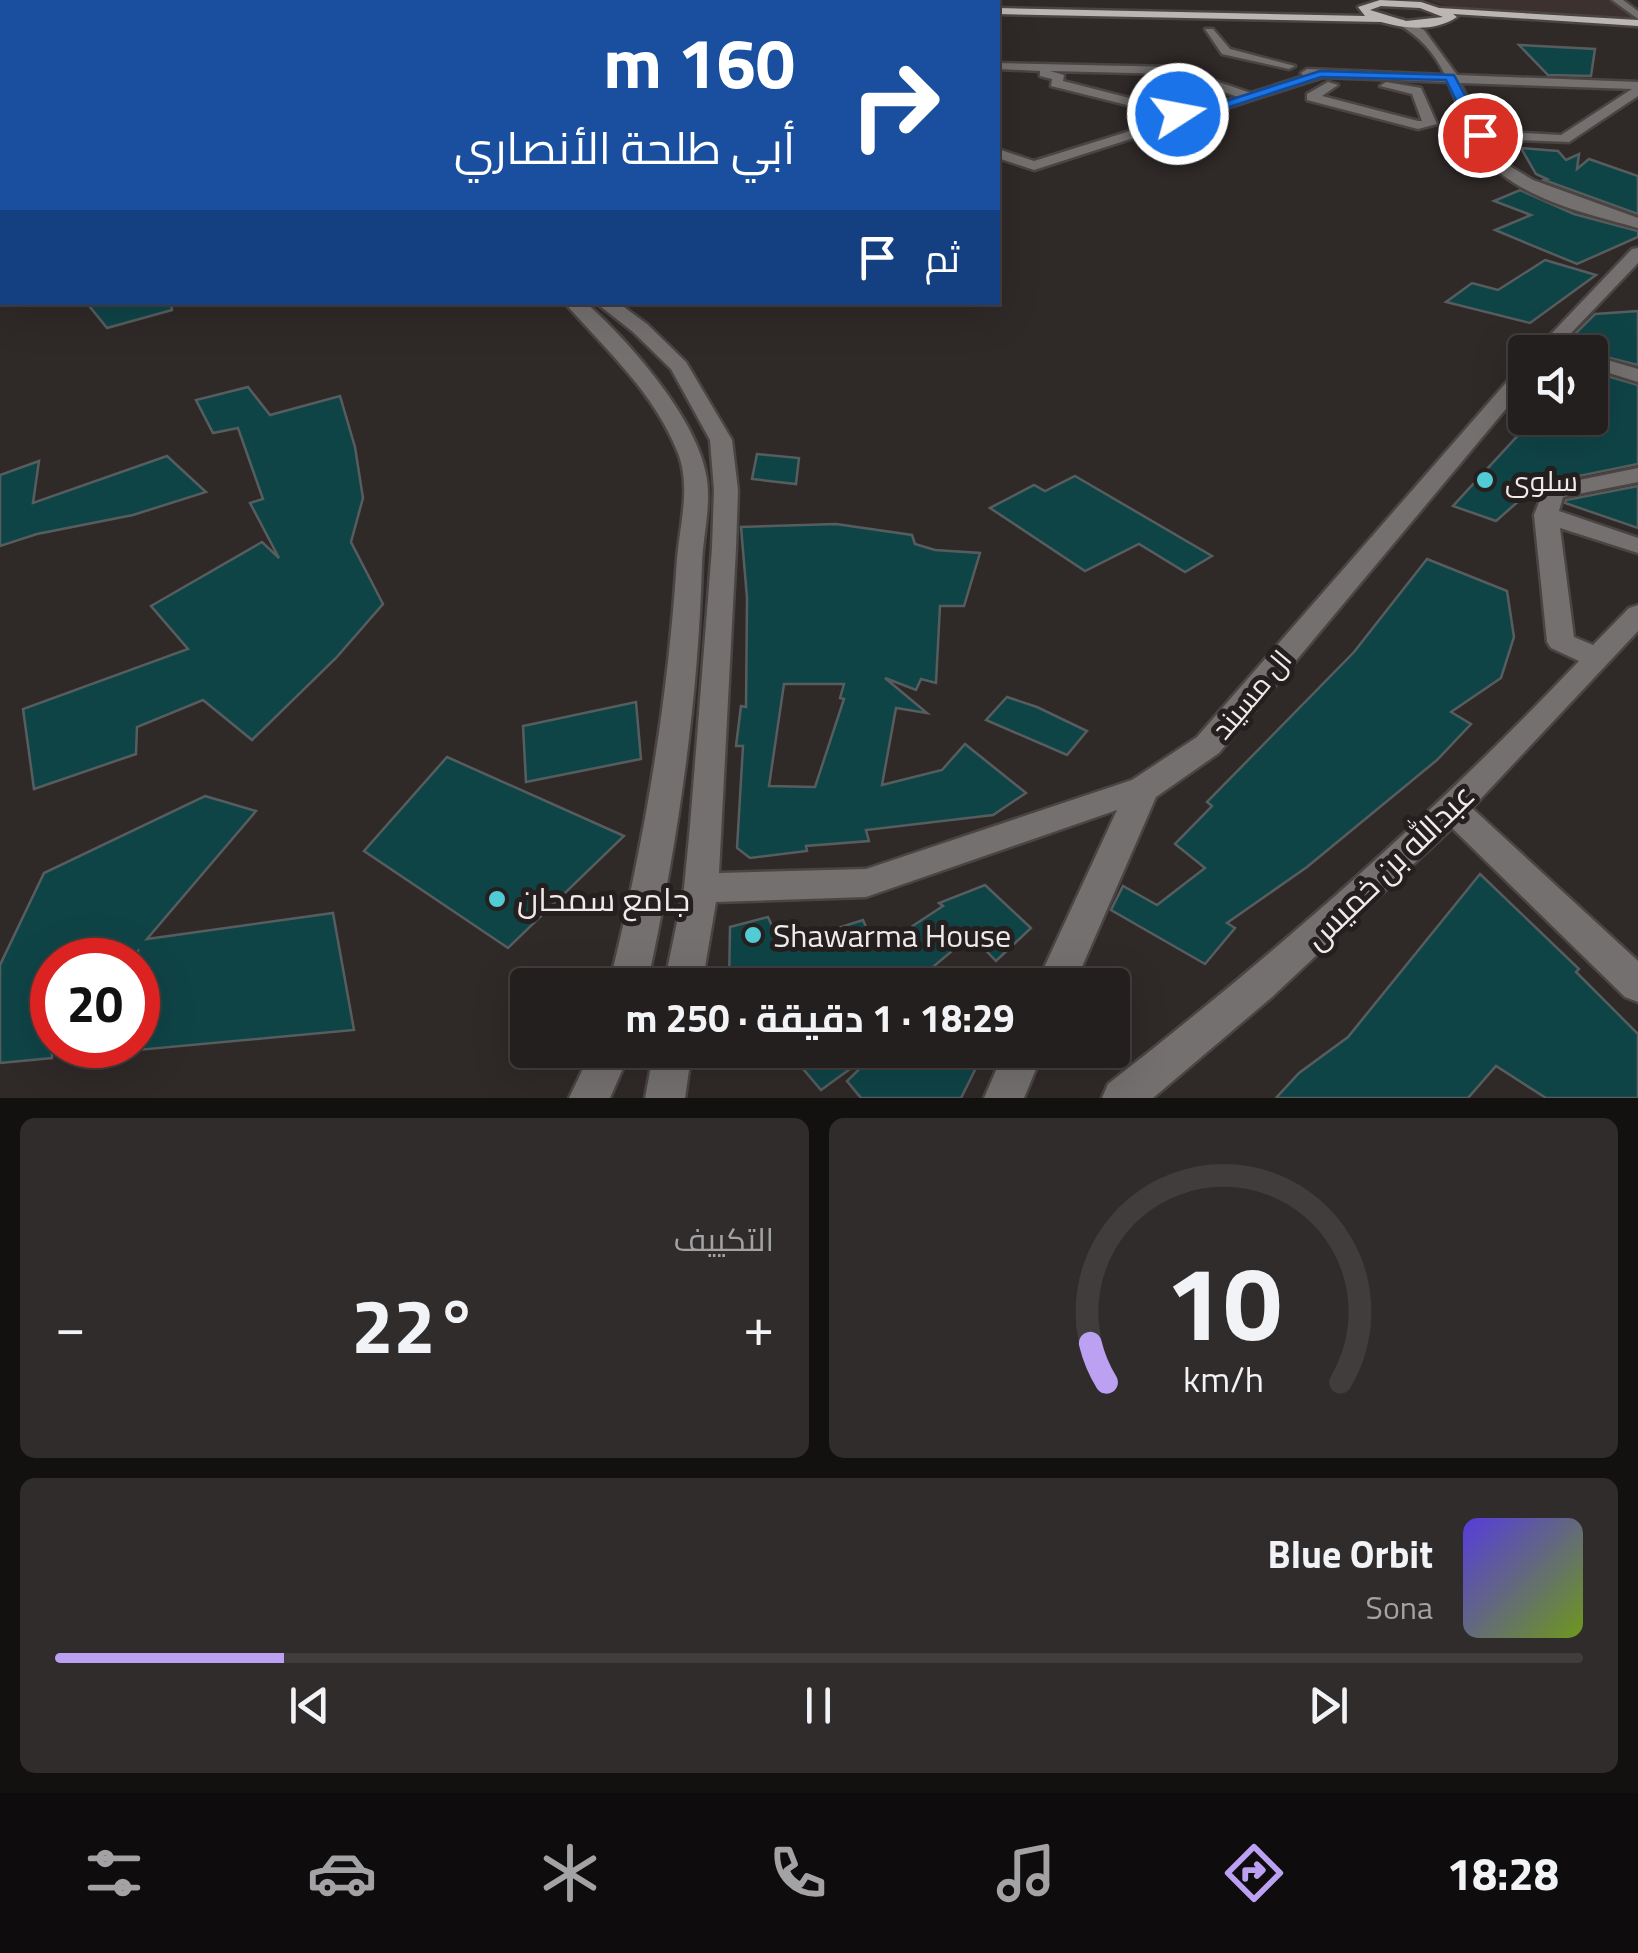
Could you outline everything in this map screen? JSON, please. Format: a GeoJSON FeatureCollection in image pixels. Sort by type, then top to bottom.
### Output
{"type":"FeatureCollection","features":[{"type":"Feature","properties":{"kind":"main road"},"geometry":{"type":"LineString","coordinates":[[1366,7],[1387,0]]}},
{"type":"Feature","properties":{"kind":"main road"},"geometry":{"type":"LineString","coordinates":[[1417,0],[1439,16]]}},
{"type":"Feature","properties":{"kind":"main road"},"geometry":{"type":"LineString","coordinates":[[1366,7],[1382,19]]}},
{"type":"Feature","properties":{"kind":"main road"},"geometry":{"type":"LineString","coordinates":[[1000,8],[1366,7],[1439,16],[1638,23]]}},
{"type":"Feature","properties":{"kind":"main road"},"geometry":{"type":"LineString","coordinates":[[1000,8],[1402,22],[1439,16]]}},
{"type":"Feature","properties":{"kind":"street"},"geometry":{"type":"LineString","coordinates":[[1618,0],[1638,23]]}},
{"type":"Feature","properties":{"kind":"street"},"geometry":{"type":"LineString","coordinates":[[1431,39],[1439,16]]}},
{"type":"Feature","properties":{"kind":"street"},"geometry":{"type":"LineString","coordinates":[[1402,22],[1431,39],[1500,167],[1530,184],[1638,222]]}},
{"type":"Feature","properties":{"kind":"street"},"geometry":{"type":"LineString","coordinates":[[1209,31],[1226,52],[1289,66],[1280,69],[1411,88],[1417,91],[1430,124],[1418,125],[1311,96],[1323,76]]}},
{"type":"Feature","properties":{"kind":"street"},"geometry":{"type":"LineString","coordinates":[[1000,68],[1174,71],[1250,97]]}},
{"type":"Feature","properties":{"kind":"street"},"geometry":{"type":"LineString","coordinates":[[1000,68],[1160,74],[1230,88]]}},
{"type":"Feature","properties":{"kind":"street"},"geometry":{"type":"LineString","coordinates":[[1040,71],[1060,78],[1054,83],[1189,116]]}},
{"type":"Feature","properties":{"kind":"street"},"geometry":{"type":"LineString","coordinates":[[1000,154],[1034,166],[1323,76],[1450,77],[1638,88]]}},
{"type":"Feature","properties":{"kind":"street"},"geometry":{"type":"LineString","coordinates":[[1480,135],[1564,139],[1638,88]]}},
{"type":"Feature","properties":{"kind":"street"},"geometry":{"type":"LineString","coordinates":[[1622,102],[1638,104]]}},
{"type":"Feature","properties":{"kind":"street"},"geometry":{"type":"LineString","coordinates":[[1565,335],[1638,253]]}},
{"type":"Feature","properties":{"kind":"street"},"geometry":{"type":"LineString","coordinates":[[576,305],[621,354],[685,438],[695,474],[688,614],[652,886],[632,968]]}},
{"type":"Feature","properties":{"kind":"street"},"geometry":{"type":"LineString","coordinates":[[608,305],[679,366],[720,440],[726,490],[701,888],[685,968]]}},
{"type":"Feature","properties":{"kind":"street"},"geometry":{"type":"LineString","coordinates":[[621,354],[642,364],[654,364],[662,360],[659,346]]}},
{"type":"Feature","properties":{"kind":"street"},"geometry":{"type":"LineString","coordinates":[[1608,367],[1638,376]]}},
{"type":"Feature","properties":{"kind":"street","name":"ال مسيند"},"geometry":{"type":"LineString","coordinates":[[701,888],[866,883],[1143,789],[1208,745],[1508,393]]}},
{"type":"Feature","properties":{"kind":"street"},"geometry":{"type":"LineString","coordinates":[[1597,658],[1561,642],[1546,515],[1552,492],[1638,475]]}},
{"type":"Feature","properties":{"kind":"street"},"geometry":{"type":"LineString","coordinates":[[1546,515],[1638,546]]}},
{"type":"Feature","properties":{"kind":"street","name":"عبدالله بن خميس"},"geometry":{"type":"LineString","coordinates":[[1122,1098],[1234,1010],[1386,875],[1638,614]]}},
{"type":"Feature","properties":{"kind":"street"},"geometry":{"type":"LineString","coordinates":[[1062,968],[1143,789]]}},
{"type":"Feature","properties":{"kind":"street"},"geometry":{"type":"LineString","coordinates":[[1452,809],[1638,985]]}},
{"type":"Feature","properties":{"kind":"street"},"geometry":{"type":"LineString","coordinates":[[589,1098],[603,1068]]}},
{"type":"Feature","properties":{"kind":"street"},"geometry":{"type":"LineString","coordinates":[[665,1098],[670,1068]]}},
{"type":"Feature","properties":{"kind":"street"},"geometry":{"type":"LineString","coordinates":[[1004,1098],[1017,1068]]}},
{"type":"Feature","properties":{"kind":"shaded area"},"geometry":{"type":"Polygon","coordinates":[[[1428,0],[1610,0],[1638,21],[1470,13],[1428,0]]]}},
{"type":"Feature","properties":{"kind":"building"},"geometry":{"type":"Polygon","coordinates":[[[1519,45],[1595,49],[1591,76],[1548,75],[1519,45]]]}},
{"type":"Feature","properties":{"kind":"building"},"geometry":{"type":"Polygon","coordinates":[[[1521,148],[1558,151],[1566,160],[1579,154],[1577,169],[1589,159],[1638,176],[1638,214],[1544,180],[1547,179],[1536,174],[1521,148]]]}},
{"type":"Feature","properties":{"kind":"building"},"geometry":{"type":"Polygon","coordinates":[[[1520,190],[1574,214],[1638,231],[1638,237],[1577,264],[1495,230],[1531,215],[1494,201],[1520,190]]]}},
{"type":"Feature","properties":{"kind":"building"},"geometry":{"type":"Polygon","coordinates":[[[1545,260],[1596,275],[1530,323],[1446,302],[1472,283],[1498,290],[1545,260]]]}},
{"type":"Feature","properties":{"kind":"building"},"geometry":{"type":"Polygon","coordinates":[[[88,305],[171,305],[172,310],[107,328],[88,305]]]}},
{"type":"Feature","properties":{"kind":"building"},"geometry":{"type":"Polygon","coordinates":[[[1638,311],[1638,365],[1608,358],[1608,335],[1577,335],[1595,314],[1638,311]]]}},
{"type":"Feature","properties":{"kind":"building"},"geometry":{"type":"Polygon","coordinates":[[[1608,376],[1638,385],[1638,464],[1544,483],[1538,494],[1530,491],[1496,521],[1453,506],[1518,435],[1608,435],[1608,376]]]}},
{"type":"Feature","properties":{"kind":"building"},"geometry":{"type":"Polygon","coordinates":[[[248,387],[270,415],[340,396],[355,447],[363,498],[351,542],[383,604],[336,658],[252,740],[203,700],[137,727],[136,754],[34,789],[23,709],[188,649],[151,606],[262,542],[279,558],[250,503],[263,499],[238,428],[213,433],[196,400],[248,387]]]}},
{"type":"Feature","properties":{"kind":"building"},"geometry":{"type":"Polygon","coordinates":[[[757,454],[799,458],[796,484],[752,479],[757,454]]]}},
{"type":"Feature","properties":{"kind":"building"},"geometry":{"type":"Polygon","coordinates":[[[167,456],[206,492],[133,515],[37,534],[0,546],[0,475],[39,461],[33,503],[167,456]]]}},
{"type":"Feature","properties":{"kind":"building"},"geometry":{"type":"Polygon","coordinates":[[[1075,476],[1212,556],[1185,572],[1139,544],[1085,571],[990,508],[1034,485],[1045,491],[1075,476]]]}},
{"type":"Feature","properties":{"kind":"building"},"geometry":{"type":"Polygon","coordinates":[[[1638,486],[1638,528],[1565,503],[1566,500],[1638,486]]]}},
{"type":"Feature","properties":{"kind":"building"},"geometry":{"type":"Polygon","coordinates":[[[836,524],[912,535],[915,544],[935,550],[980,553],[964,606],[940,606],[936,683],[921,679],[916,690],[885,678],[927,713],[896,708],[882,785],[942,770],[965,744],[1026,793],[993,815],[866,830],[869,841],[806,846],[807,851],[750,858],[737,848],[743,746],[736,746],[741,706],[746,707],[747,598],[741,527],[836,524]],[[784,684],[769,786],[815,787],[844,699],[840,698],[844,684],[784,684]]]}},
{"type":"Feature","properties":{"kind":"building"},"geometry":{"type":"Polygon","coordinates":[[[1427,559],[1507,591],[1514,637],[1501,678],[1451,712],[1471,724],[1437,760],[1307,867],[1227,923],[1235,928],[1205,964],[1111,910],[1123,886],[1157,905],[1205,868],[1175,844],[1212,806],[1207,802],[1354,652],[1427,559]]]}},
{"type":"Feature","properties":{"kind":"building"},"geometry":{"type":"Polygon","coordinates":[[[1007,697],[1087,731],[1067,755],[986,720],[1007,697]]]}},
{"type":"Feature","properties":{"kind":"building"},"geometry":{"type":"Polygon","coordinates":[[[636,702],[641,759],[526,782],[523,726],[636,702]]]}},
{"type":"Feature","properties":{"kind":"building","name":"جامع سمحان"},"geometry":{"type":"Polygon","coordinates":[[[447,757],[624,836],[508,948],[364,851],[447,757]]]}},
{"type":"Feature","properties":{"kind":"building"},"geometry":{"type":"Polygon","coordinates":[[[205,796],[256,811],[148,938],[30,938],[30,1060],[0,1063],[0,965],[44,873],[205,796]]]}},
{"type":"Feature","properties":{"kind":"building"},"geometry":{"type":"Polygon","coordinates":[[[1480,874],[1579,969],[1576,972],[1638,1034],[1638,1098],[1546,1098],[1496,1066],[1468,1098],[1276,1098],[1299,1073],[1348,1037],[1480,874]]]}},
{"type":"Feature","properties":{"kind":"building"},"geometry":{"type":"Polygon","coordinates":[[[985,885],[1031,928],[996,961],[971,935],[936,968],[729,968],[730,927],[768,917],[781,946],[863,920],[876,950],[943,906],[939,903],[985,885]]]}},
{"type":"Feature","properties":{"kind":"building"},"geometry":{"type":"Polygon","coordinates":[[[333,913],[354,1030],[160,1048],[160,938],[154,938],[333,913]]]}},
{"type":"Feature","properties":{"kind":"building"},"geometry":{"type":"Polygon","coordinates":[[[802,1068],[851,1068],[821,1090],[802,1068]]]}},
{"type":"Feature","properties":{"kind":"building"},"geometry":{"type":"Polygon","coordinates":[[[860,1068],[976,1068],[961,1098],[861,1098],[847,1081],[860,1068]]]}},
{"type":"Feature","properties":{"kind":"place","name":"سلوى"},"geometry":{"type":"Point","coordinates":[1485,480]}},
{"type":"Feature","properties":{"kind":"place","name":"جامع سمحان"},"geometry":{"type":"Point","coordinates":[497,899]}},
{"type":"Feature","properties":{"kind":"place","name":"Shawarma House"},"geometry":{"type":"Point","coordinates":[753,935]}},
{"type":"Feature","properties":{"kind":"route"},"geometry":{"type":"LineString","coordinates":[[1178,114],[1189,116],[1320,74],[1450,77],[1480,135]]}}]}
